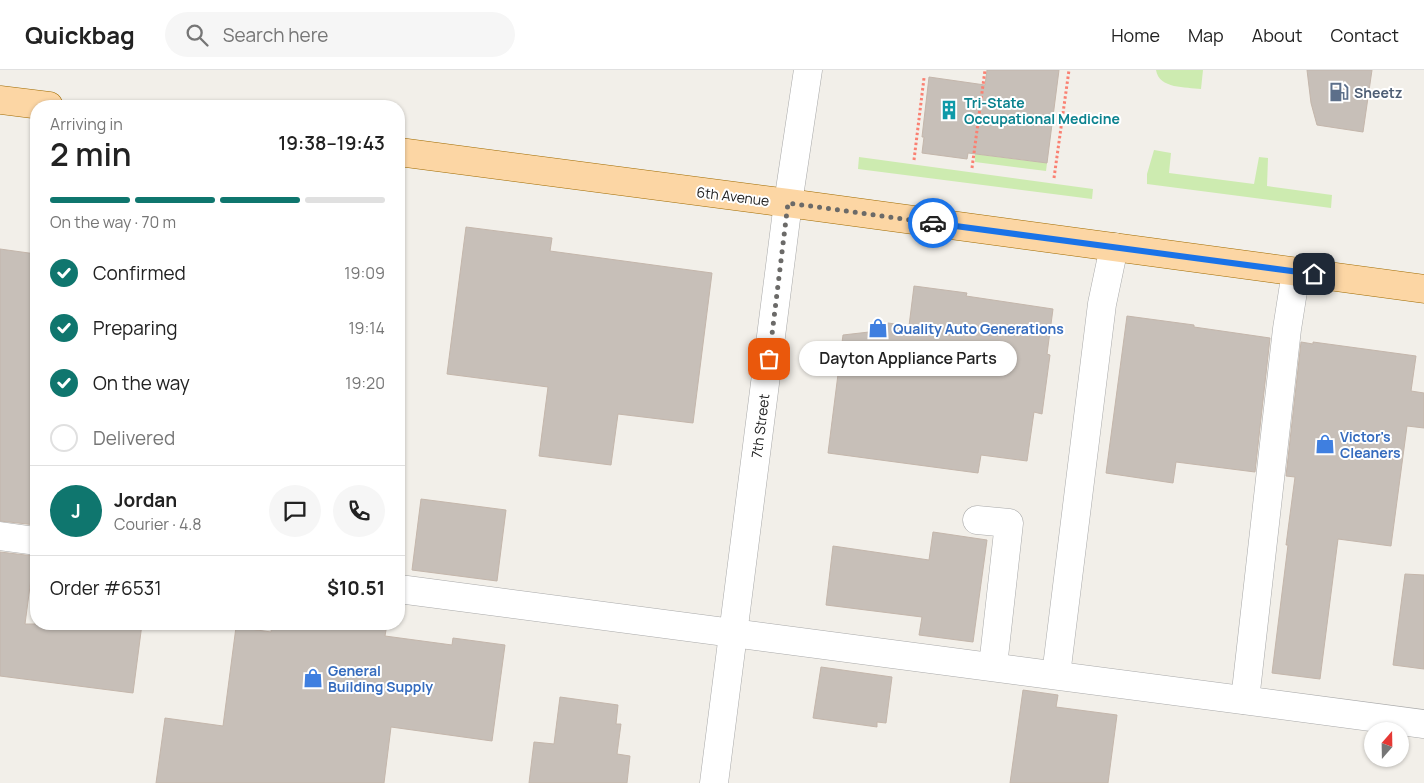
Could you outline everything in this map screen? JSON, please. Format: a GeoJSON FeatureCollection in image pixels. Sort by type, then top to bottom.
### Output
{"type":"FeatureCollection","features":[{"type":"Feature","properties":{"kind":"main road"},"geometry":{"type":"LineString","coordinates":[[0,100],[30,104]]}},
{"type":"Feature","properties":{"kind":"main road","name":"6th Avenue"},"geometry":{"type":"LineString","coordinates":[[405,153],[1424,289]]}},
{"type":"Feature","properties":{"kind":"street","name":"7th Street"},"geometry":{"type":"LineString","coordinates":[[714,783],[788,203],[808,70]]}},
{"type":"Feature","properties":{"kind":"street"},"geometry":{"type":"LineString","coordinates":[[1056,675],[1102,304],[1114,247]]}},
{"type":"Feature","properties":{"kind":"street"},"geometry":{"type":"LineString","coordinates":[[1245,700],[1287,329],[1296,272]]}},
{"type":"Feature","properties":{"kind":"street"},"geometry":{"type":"LineString","coordinates":[[977,520],[1009,523],[993,666]]}},
{"type":"Feature","properties":{"kind":"street"},"geometry":{"type":"LineString","coordinates":[[0,536],[30,540]]}},
{"type":"Feature","properties":{"kind":"street"},"geometry":{"type":"LineString","coordinates":[[405,589],[1424,724]]}},
{"type":"Feature","properties":{"kind":"path"},"geometry":{"type":"LineString","coordinates":[[972,168],[985,70]]}},
{"type":"Feature","properties":{"kind":"path"},"geometry":{"type":"LineString","coordinates":[[1054,178],[1069,70]]}},
{"type":"Feature","properties":{"kind":"path"},"geometry":{"type":"LineString","coordinates":[[914,160],[924,78]]}},
{"type":"Feature","properties":{"kind":"green space"},"geometry":{"type":"Polygon","coordinates":[[[1156,70],[1203,70],[1201,89],[1168,84],[1162,81],[1156,70]]]}},
{"type":"Feature","properties":{"kind":"green space"},"geometry":{"type":"Polygon","coordinates":[[[1154,150],[1171,153],[1169,173],[1254,184],[1259,157],[1268,158],[1267,186],[1332,195],[1331,208],[1147,184],[1147,174],[1154,150]]]}},
{"type":"Feature","properties":{"kind":"green space"},"geometry":{"type":"Polygon","coordinates":[[[975,154],[1047,163],[1046,171],[975,162],[975,154]]]}},
{"type":"Feature","properties":{"kind":"green space"},"geometry":{"type":"Polygon","coordinates":[[[859,157],[1093,189],[1092,199],[858,169],[859,157]]]}},
{"type":"Feature","properties":{"kind":"building"},"geometry":{"type":"Polygon","coordinates":[[[987,70],[1059,70],[1047,163],[968,153],[967,159],[922,153],[929,77],[985,85],[987,70]]]}},
{"type":"Feature","properties":{"kind":"building","name":"Sheetz"},"geometry":{"type":"Polygon","coordinates":[[[1307,70],[1372,70],[1363,132],[1317,125],[1311,103],[1307,70]]]}},
{"type":"Feature","properties":{"kind":"building"},"geometry":{"type":"Polygon","coordinates":[[[466,227],[552,238],[550,251],[712,273],[693,423],[618,414],[611,465],[539,456],[548,387],[447,374],[466,227]]]}},
{"type":"Feature","properties":{"kind":"building"},"geometry":{"type":"Polygon","coordinates":[[[0,249],[30,253],[30,524],[0,521],[0,249]]]}},
{"type":"Feature","properties":{"kind":"building"},"geometry":{"type":"Polygon","coordinates":[[[914,286],[967,293],[966,296],[1053,309],[1047,354],[1050,355],[1042,414],[1034,412],[1027,461],[981,455],[978,473],[828,453],[843,335],[869,332],[888,323],[909,326],[914,286]]]}},
{"type":"Feature","properties":{"kind":"building"},"geometry":{"type":"Polygon","coordinates":[[[1127,316],[1270,338],[1255,472],[1176,462],[1173,483],[1106,473],[1127,316]]]}},
{"type":"Feature","properties":{"kind":"building"},"geometry":{"type":"Polygon","coordinates":[[[1301,342],[1416,356],[1411,391],[1424,393],[1424,428],[1407,426],[1391,546],[1338,539],[1320,679],[1272,673],[1295,477],[1286,476],[1301,342]]]}},
{"type":"Feature","properties":{"kind":"building"},"geometry":{"type":"Polygon","coordinates":[[[421,499],[506,510],[497,581],[412,570],[421,499]]]}},
{"type":"Feature","properties":{"kind":"building"},"geometry":{"type":"Polygon","coordinates":[[[933,532],[987,540],[973,642],[919,635],[922,617],[826,605],[833,546],[929,560],[933,532]]]}},
{"type":"Feature","properties":{"kind":"building"},"geometry":{"type":"Polygon","coordinates":[[[0,552],[30,556],[30,586],[25,624],[30,624],[30,630],[141,630],[133,693],[0,676],[0,552]]]}},
{"type":"Feature","properties":{"kind":"building"},"geometry":{"type":"Polygon","coordinates":[[[1405,574],[1424,575],[1424,669],[1393,665],[1405,574]]]}},
{"type":"Feature","properties":{"kind":"building","name":"General Building Supply"},"geometry":{"type":"Polygon","coordinates":[[[236,630],[271,632],[271,630],[386,630],[385,636],[452,645],[453,638],[505,645],[492,741],[391,727],[384,783],[156,783],[165,718],[223,726],[236,630]]]}},
{"type":"Feature","properties":{"kind":"building"},"geometry":{"type":"Polygon","coordinates":[[[821,667],[892,677],[886,723],[877,722],[877,727],[813,718],[821,667]]]}},
{"type":"Feature","properties":{"kind":"building"},"geometry":{"type":"Polygon","coordinates":[[[1023,690],[1058,695],[1056,707],[1117,715],[1108,783],[1010,783],[1023,690]]]}},
{"type":"Feature","properties":{"kind":"building"},"geometry":{"type":"Polygon","coordinates":[[[560,697],[618,705],[616,724],[621,724],[617,754],[630,756],[627,783],[529,783],[534,742],[554,744],[560,697]]]}},
{"type":"Feature","properties":{"kind":"way so far"},"geometry":{"type":"LineString","coordinates":[[769,359],[788,203],[933,223]]}},
{"type":"Feature","properties":{"kind":"place","name":"Sheetz"},"geometry":{"type":"Point","coordinates":[1339,92]}},
{"type":"Feature","properties":{"kind":"place","name":"Tri-State Occupational Medicine"},"geometry":{"type":"Point","coordinates":[949,110]}},
{"type":"Feature","properties":{"kind":"place","name":"Quality Auto Generations"},"geometry":{"type":"Point","coordinates":[878,328]}},
{"type":"Feature","properties":{"kind":"place","name":"Dayton Appliance Parts"},"geometry":{"type":"Point","coordinates":[769,359]}},
{"type":"Feature","properties":{"kind":"place","name":"Victor's Cleaners"},"geometry":{"type":"Point","coordinates":[1325,444]}},
{"type":"Feature","properties":{"kind":"place","name":"General Building Supply"},"geometry":{"type":"Point","coordinates":[313,678]}},
{"type":"Feature","properties":{"kind":"route"},"geometry":{"type":"LineString","coordinates":[[933,223],[1314,274]]}}]}
